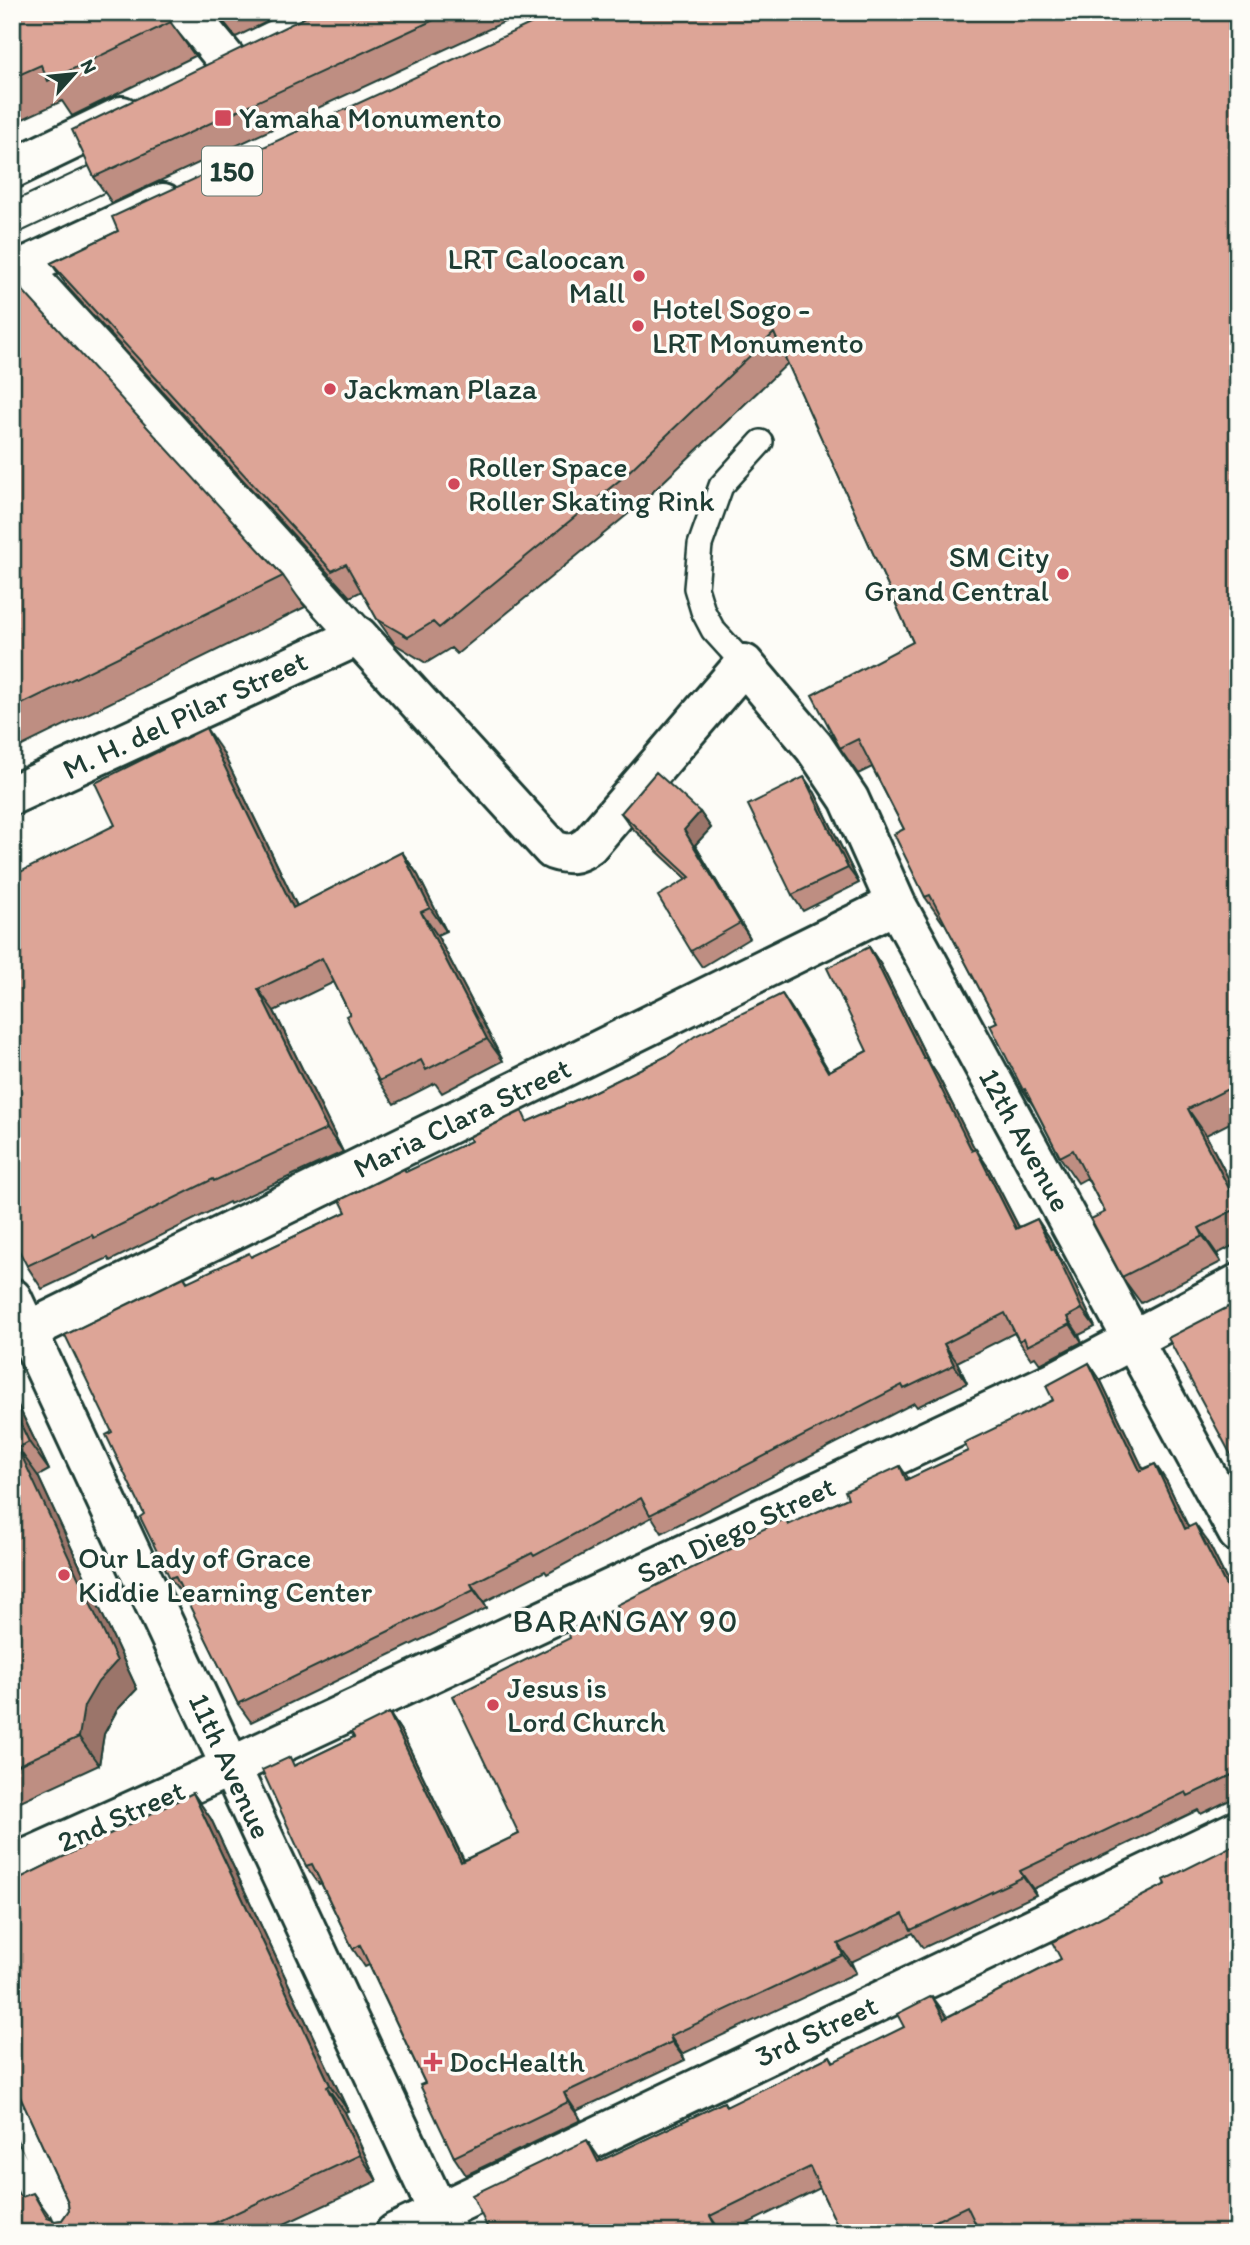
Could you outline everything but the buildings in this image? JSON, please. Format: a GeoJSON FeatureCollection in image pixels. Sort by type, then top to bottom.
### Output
{"type":"FeatureCollection","features":[{"type":"Feature","properties":{"kind":"street"},"geometry":{"type":"LineString","coordinates":[[187,12],[229,65]]}},
{"type":"Feature","properties":{"kind":"street"},"geometry":{"type":"LineString","coordinates":[[193,82],[266,47]]}},
{"type":"Feature","properties":{"kind":"street"},"geometry":{"type":"LineString","coordinates":[[12,169],[157,99]]}},
{"type":"Feature","properties":{"kind":"street","name":"150"},"geometry":{"type":"LineString","coordinates":[[18,270],[200,186]]}},
{"type":"Feature","properties":{"kind":"street"},"geometry":{"type":"LineString","coordinates":[[18,270],[553,850],[567,855],[579,852],[589,845],[744,664]]}},
{"type":"Feature","properties":{"kind":"street","name":"M. H. del Pilar Street"},"geometry":{"type":"LineString","coordinates":[[12,795],[358,636]]}},
{"type":"Feature","properties":{"kind":"street","name":"12th Avenue"},"geometry":{"type":"LineString","coordinates":[[744,664],[814,747],[849,799],[896,904],[1238,1533]]}},
{"type":"Feature","properties":{"kind":"street","name":"Maria Clara Street"},"geometry":{"type":"LineString","coordinates":[[20,1315],[896,904]]}},
{"type":"Feature","properties":{"kind":"street","name":"San Diego Street"},"geometry":{"type":"LineString","coordinates":[[230,1767],[1057,1380],[1238,1284]]}},
{"type":"Feature","properties":{"kind":"street","name":"11th Avenue"},"geometry":{"type":"LineString","coordinates":[[20,1315],[444,2223]]}},
{"type":"Feature","properties":{"kind":"street","name":"2nd Street"},"geometry":{"type":"LineString","coordinates":[[12,1865],[230,1767]]}},
{"type":"Feature","properties":{"kind":"street","name":"3rd Street"},"geometry":{"type":"LineString","coordinates":[[395,2233],[444,2223],[1238,1830]]}},
{"type":"Feature","properties":{"kind":"lane"},"geometry":{"type":"LineString","coordinates":[[744,664],[713,631],[696,588],[700,545],[721,486],[761,442]]}},
{"type":"Feature","properties":{"kind":"lane"},"geometry":{"type":"LineString","coordinates":[[12,2099],[69,2232]]}},
{"type":"Feature","properties":{"kind":"lane"},"geometry":{"type":"LineString","coordinates":[[12,2156],[41,2209]]}},
{"type":"Feature","properties":{"kind":"tram line"},"geometry":{"type":"LineString","coordinates":[[12,202],[106,158]]}},
{"type":"Feature","properties":{"kind":"tram line"},"geometry":{"type":"LineString","coordinates":[[12,236],[123,184]]}},
{"type":"Feature","properties":{"kind":"place","name":"Yamaha Monumento"},"geometry":{"type":"Point","coordinates":[223,118]}},
{"type":"Feature","properties":{"kind":"place","name":"LRT Caloocan Mall"},"geometry":{"type":"Point","coordinates":[639,276]}},
{"type":"Feature","properties":{"kind":"place","name":"Hotel Sogo - LRT Monumento"},"geometry":{"type":"Point","coordinates":[638,326]}},
{"type":"Feature","properties":{"kind":"place","name":"Jackman Plaza"},"geometry":{"type":"Point","coordinates":[330,389]}},
{"type":"Feature","properties":{"kind":"place","name":"Roller Space Roller Skating Rink"},"geometry":{"type":"Point","coordinates":[454,484]}},
{"type":"Feature","properties":{"kind":"place","name":"SM City Grand Central"},"geometry":{"type":"Point","coordinates":[1063,574]}},
{"type":"Feature","properties":{"kind":"place","name":"Our Lady of Grace Kiddie Learning Center"},"geometry":{"type":"Point","coordinates":[64,1575]}},
{"type":"Feature","properties":{"kind":"place","name":"Jesus is Lord Church"},"geometry":{"type":"Point","coordinates":[493,1705]}},
{"type":"Feature","properties":{"kind":"place","name":"DocHealth"},"geometry":{"type":"Point","coordinates":[433,2062]}},
{"type":"Feature","properties":{"kind":"district","name":"BARANGAY 90"},"geometry":{"type":"Point","coordinates":[626,1621]}}]}
